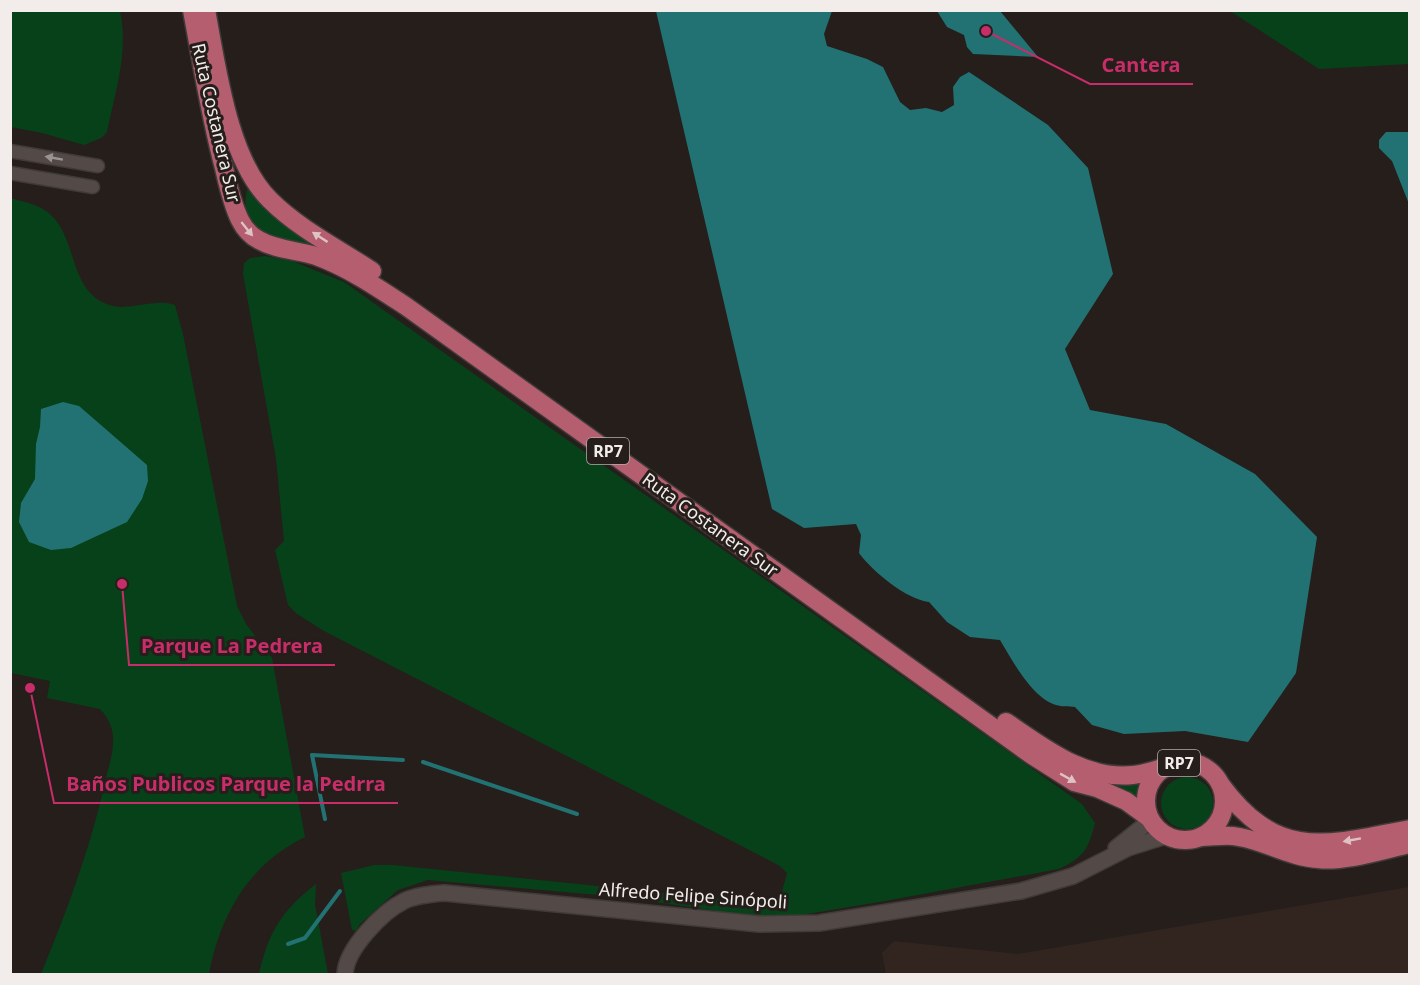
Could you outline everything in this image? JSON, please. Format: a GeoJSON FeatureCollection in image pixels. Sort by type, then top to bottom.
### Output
{"type":"FeatureCollection","features":[{"type":"Feature","properties":{"kind":"main road","name":"Ruta Costanera Sur"},"geometry":{"type":"LineString","coordinates":[[192,10],[219,151],[232,201],[241,222],[249,233],[270,245],[313,255],[338,264],[366,280],[427,321],[1033,756],[1074,782],[1097,788],[1126,801],[1166,836]]}},
{"type":"Feature","properties":{"kind":"main road","name":"Ruta Costanera Sur"},"geometry":{"type":"LineString","coordinates":[[206,10],[225,105],[241,155],[254,180],[287,215],[411,296],[975,701],[1046,749],[1093,773],[1113,776],[1135,775],[1174,764],[1187,762],[1200,765],[1211,772],[1232,799],[1252,819],[1274,834],[1297,842],[1320,844],[1344,842],[1410,829]]}},
{"type":"Feature","properties":{"kind":"main road","name":"RP7"},"geometry":{"type":"LineString","coordinates":[[1149,819],[1146,802],[1150,784],[1162,769],[1174,764]]}},
{"type":"Feature","properties":{"kind":"main road","name":"RP7"},"geometry":{"type":"LineString","coordinates":[[1200,837],[1211,830],[1219,820],[1224,807],[1224,794],[1219,782]]}},
{"type":"Feature","properties":{"kind":"main road"},"geometry":{"type":"LineString","coordinates":[[1166,836],[1180,840],[1233,836],[1298,857],[1320,860],[1410,844]]}},
{"type":"Feature","properties":{"kind":"street"},"geometry":{"type":"LineString","coordinates":[[10,151],[98,166]]}},
{"type":"Feature","properties":{"kind":"street"},"geometry":{"type":"LineString","coordinates":[[10,173],[93,187]]}},
{"type":"Feature","properties":{"kind":"street"},"geometry":{"type":"LineString","coordinates":[[1073,876],[1115,849],[1149,819]]}},
{"type":"Feature","properties":{"kind":"street"},"geometry":{"type":"LineString","coordinates":[[1073,876],[1128,848],[1166,836]]}},
{"type":"Feature","properties":{"kind":"street","name":"Alfredo Felipe Sinópoli"},"geometry":{"type":"LineString","coordinates":[[345,975],[349,958],[359,941],[389,912],[405,901],[433,894],[457,894],[759,924],[819,923],[1021,891],[1073,876]]}},
{"type":"Feature","properties":{"kind":"shaded area"},"geometry":{"type":"Polygon","coordinates":[[[1409,887],[1409,974],[886,974],[882,953],[894,941],[1018,954],[1409,887]]]}},
{"type":"Feature","properties":{"kind":"green space"},"geometry":{"type":"Polygon","coordinates":[[[10,11],[120,11],[123,42],[120,72],[107,132],[101,138],[84,145],[11,127],[10,11]]]}},
{"type":"Feature","properties":{"kind":"green space"},"geometry":{"type":"Polygon","coordinates":[[[1230,11],[1409,11],[1409,64],[1319,69],[1230,11]]]}},
{"type":"Feature","properties":{"kind":"green space"},"geometry":{"type":"Polygon","coordinates":[[[254,187],[265,207],[318,248],[380,283],[1058,766],[1100,779],[1144,779],[1138,793],[1139,808],[1121,794],[1062,772],[372,281],[327,257],[280,244],[256,234],[250,225],[246,207],[247,190],[254,187]]]}},
{"type":"Feature","properties":{"kind":"green space"},"geometry":{"type":"Polygon","coordinates":[[[10,198],[38,206],[53,217],[67,241],[82,282],[102,302],[120,307],[157,303],[175,305],[183,334],[237,606],[246,624],[272,658],[305,837],[285,848],[268,862],[240,894],[221,932],[209,974],[41,974],[84,859],[98,811],[113,738],[109,722],[100,709],[47,698],[50,681],[11,673],[10,198]]]}},
{"type":"Feature","properties":{"kind":"green space"},"geometry":{"type":"Polygon","coordinates":[[[265,256],[292,261],[344,282],[1082,804],[1095,823],[1084,852],[1074,861],[1059,869],[795,916],[751,916],[621,897],[428,880],[398,890],[360,924],[356,931],[352,930],[341,873],[374,865],[393,865],[743,901],[775,900],[781,895],[787,873],[780,866],[761,856],[324,631],[297,614],[288,605],[275,550],[284,541],[276,459],[243,274],[244,263],[250,258],[265,256]]]}},
{"type":"Feature","properties":{"kind":"green space"},"geometry":{"type":"Polygon","coordinates":[[[1187,777],[1201,781],[1209,789],[1213,803],[1209,817],[1201,825],[1187,829],[1173,825],[1165,817],[1161,803],[1165,789],[1173,781],[1187,777]]]}},
{"type":"Feature","properties":{"kind":"green space"},"geometry":{"type":"Polygon","coordinates":[[[316,884],[315,904],[328,974],[259,974],[267,946],[278,923],[294,903],[316,884]]]}},
{"type":"Feature","properties":{"kind":"water"},"geometry":{"type":"Polygon","coordinates":[[[656,11],[832,11],[824,34],[827,46],[867,59],[883,67],[900,102],[910,110],[926,108],[942,112],[954,105],[953,87],[960,77],[969,72],[1048,125],[1088,168],[1113,274],[1065,349],[1090,410],[1166,424],[1255,474],[1317,537],[1296,673],[1248,742],[1185,731],[1124,734],[1092,725],[1075,707],[1056,705],[1039,695],[1010,658],[1000,640],[970,637],[947,622],[929,602],[910,596],[881,576],[859,553],[861,535],[856,524],[804,528],[772,509],[656,11]]]}},
{"type":"Feature","properties":{"kind":"water"},"geometry":{"type":"Polygon","coordinates":[[[937,11],[1000,11],[1038,57],[973,54],[967,47],[964,35],[947,27],[937,11]]]}},
{"type":"Feature","properties":{"kind":"water"},"geometry":{"type":"Polygon","coordinates":[[[1386,132],[1409,132],[1409,204],[1392,161],[1379,148],[1379,140],[1386,132]]]}},
{"type":"Feature","properties":{"kind":"water"},"geometry":{"type":"Polygon","coordinates":[[[63,402],[79,406],[147,465],[148,481],[142,499],[127,522],[71,548],[51,550],[29,542],[19,522],[21,503],[35,479],[36,444],[41,409],[63,402]]]}},
{"type":"Feature","properties":{"kind":"waterway"},"geometry":{"type":"LineString","coordinates":[[325,819],[312,755],[403,760]]}},
{"type":"Feature","properties":{"kind":"waterway"},"geometry":{"type":"LineString","coordinates":[[423,762],[577,814]]}},
{"type":"Feature","properties":{"kind":"waterway"},"geometry":{"type":"LineString","coordinates":[[288,944],[305,938],[340,891]]}},
{"type":"Feature","properties":{"kind":"place","name":"Cantera"},"geometry":{"type":"Point","coordinates":[986,31]}},
{"type":"Feature","properties":{"kind":"place","name":"Parque La Pedrera"},"geometry":{"type":"Point","coordinates":[122,584]}},
{"type":"Feature","properties":{"kind":"place","name":"Baños Publicos Parque la Pedrra"},"geometry":{"type":"Point","coordinates":[30,688]}}]}
